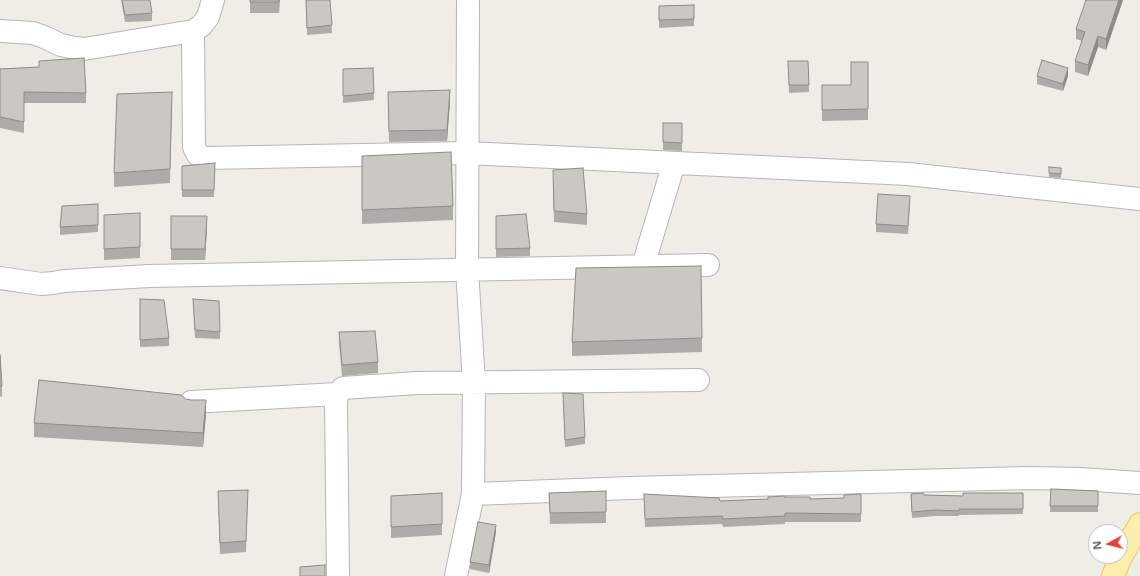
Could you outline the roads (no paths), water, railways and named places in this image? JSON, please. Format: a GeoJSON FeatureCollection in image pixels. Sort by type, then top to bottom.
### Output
{"type":"FeatureCollection","features":[{"type":"Feature","properties":{"kind":"main road"},"geometry":{"type":"LineString","coordinates":[[1113,576],[1121,557],[1140,524]]}},
{"type":"Feature","properties":{"kind":"street"},"geometry":{"type":"LineString","coordinates":[[0,31],[32,33],[61,44],[84,49],[193,31],[201,26],[208,17],[213,0]]}},
{"type":"Feature","properties":{"kind":"street"},"geometry":{"type":"LineString","coordinates":[[456,576],[472,494],[474,383],[467,269],[468,0]]}},
{"type":"Feature","properties":{"kind":"street"},"geometry":{"type":"LineString","coordinates":[[193,31],[194,147],[198,155],[206,158],[467,153],[908,174],[1140,199]]}},
{"type":"Feature","properties":{"kind":"street"},"geometry":{"type":"LineString","coordinates":[[643,266],[674,163]]}},
{"type":"Feature","properties":{"kind":"street"},"geometry":{"type":"LineString","coordinates":[[0,278],[41,284],[64,281],[149,276],[708,265]]}},
{"type":"Feature","properties":{"kind":"street"},"geometry":{"type":"LineString","coordinates":[[338,576],[336,410],[338,394],[343,388],[417,383],[698,380]]}},
{"type":"Feature","properties":{"kind":"street"},"geometry":{"type":"LineString","coordinates":[[191,402],[338,394]]}},
{"type":"Feature","properties":{"kind":"street"},"geometry":{"type":"LineString","coordinates":[[472,494],[630,488],[1029,478],[1080,479],[1140,483]]}}]}
